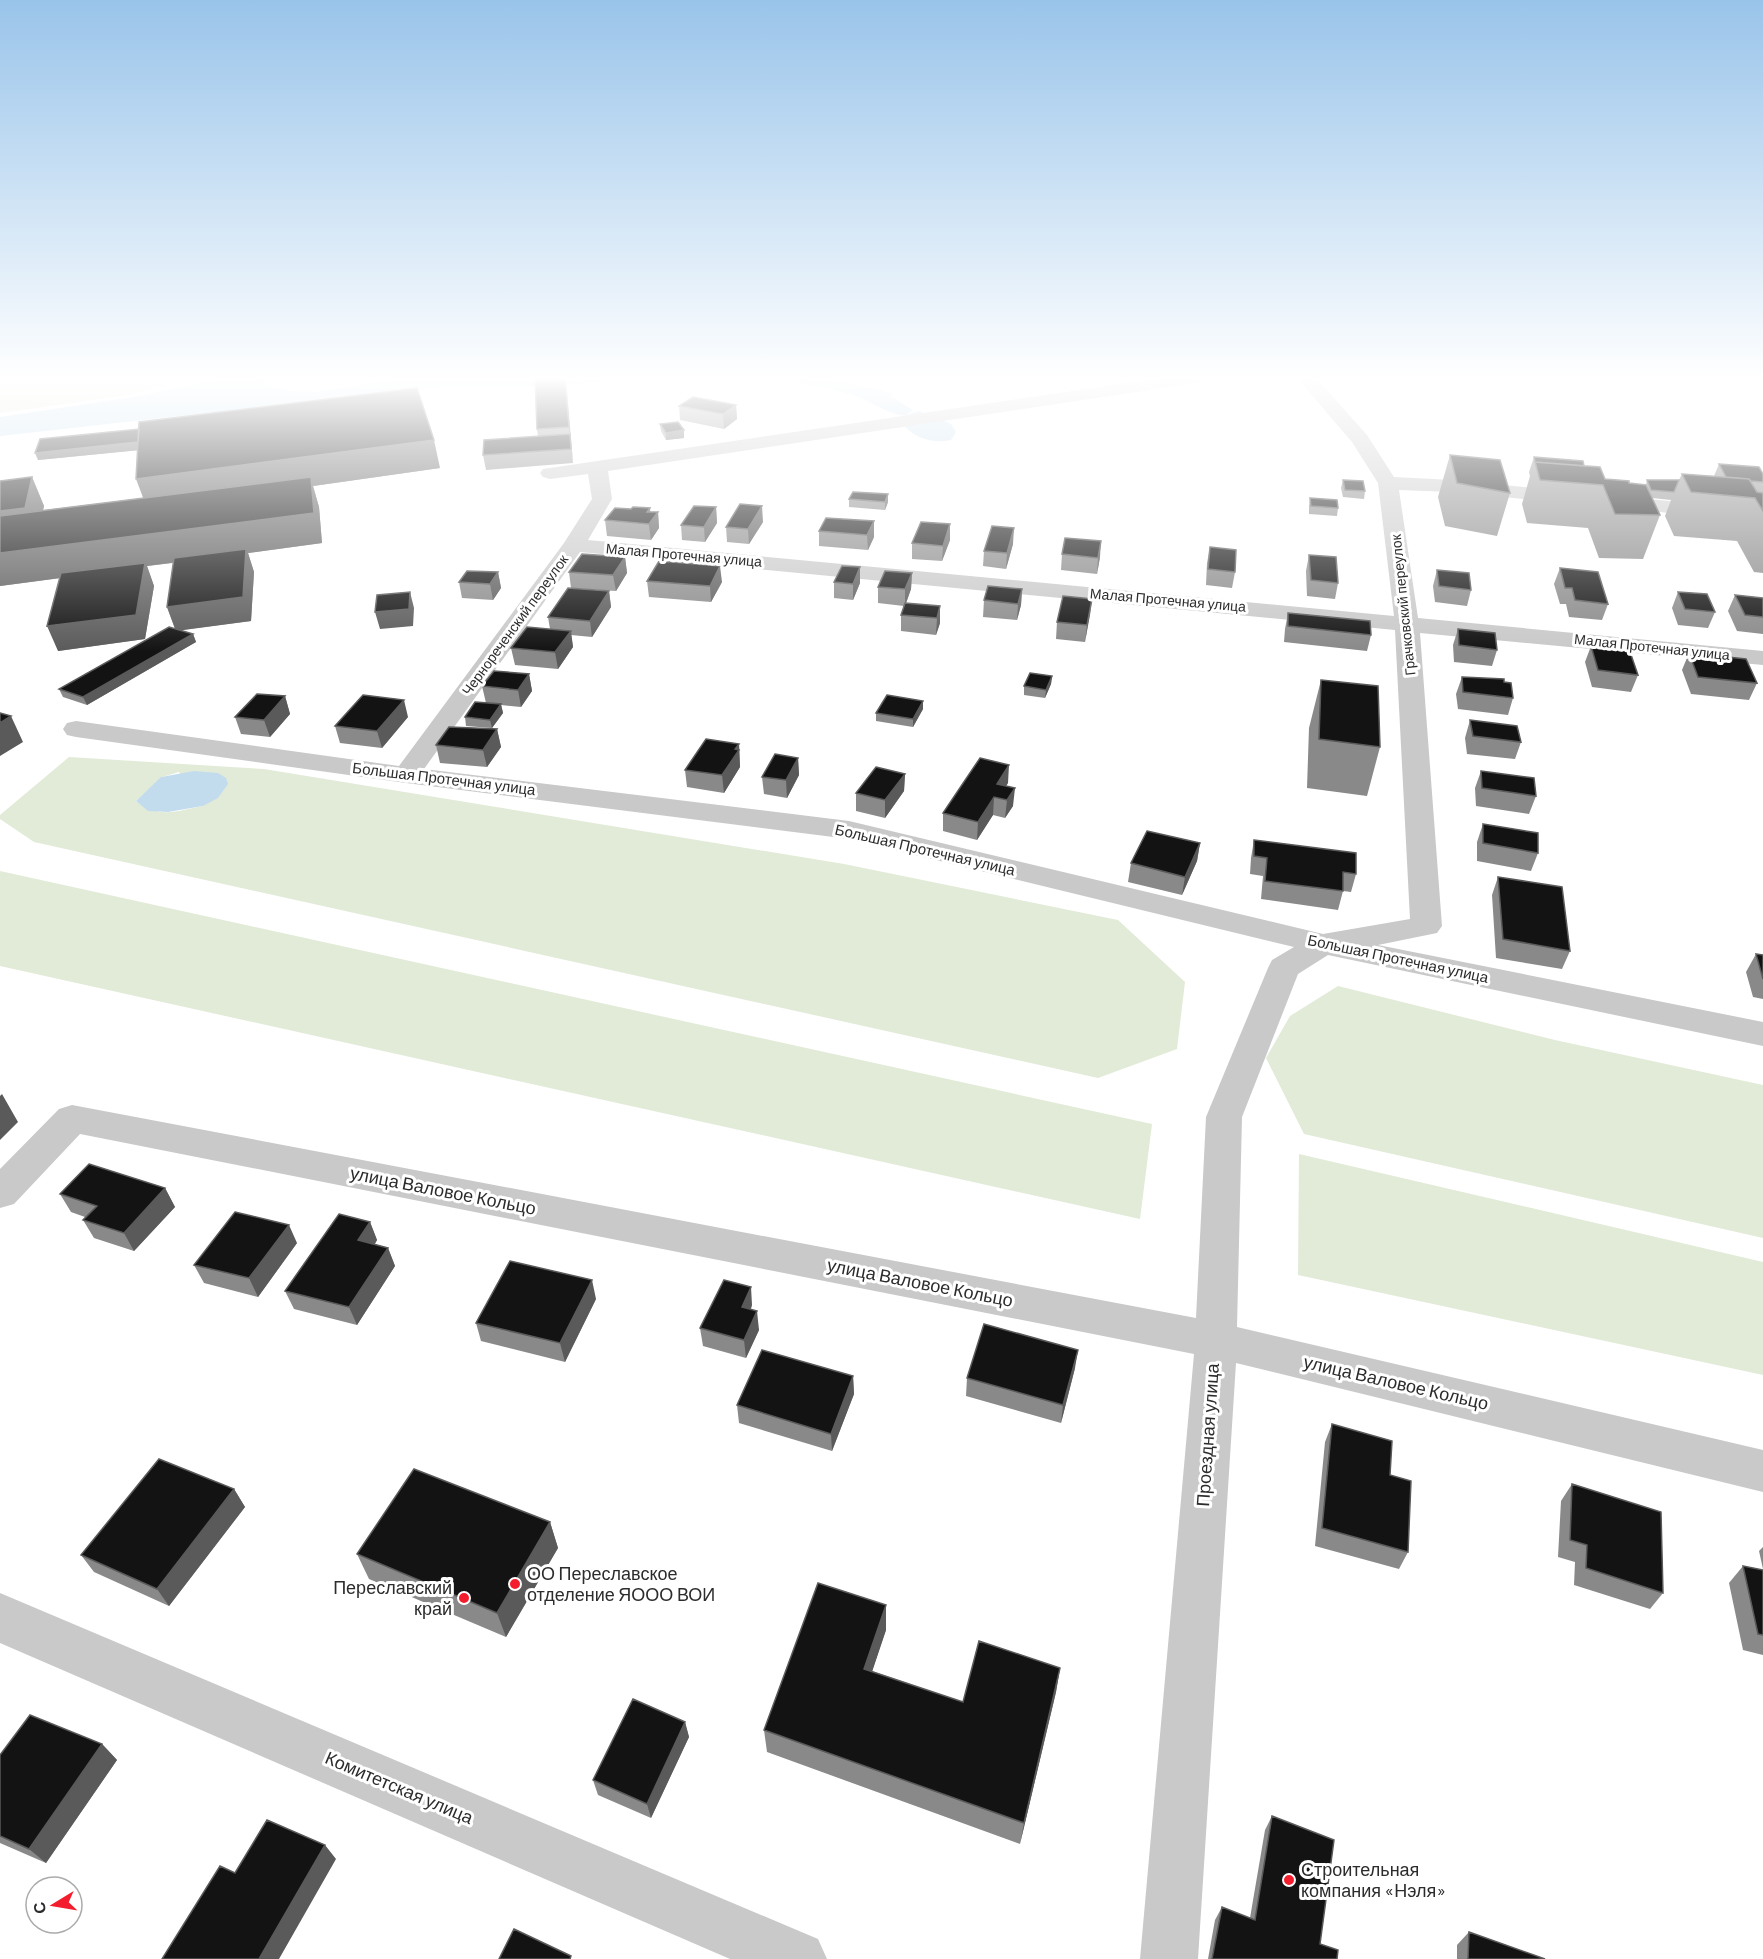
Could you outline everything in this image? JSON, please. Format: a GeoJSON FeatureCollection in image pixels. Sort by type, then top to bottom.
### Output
{"type":"FeatureCollection","features":[{"type":"Feature","properties":{"kind":"street"},"geometry":{"type":"LineString","coordinates":[[550,473],[578,469]]}},
{"type":"Feature","properties":{"kind":"street","name":"Чернореченский переулок"},"geometry":{"type":"LineString","coordinates":[[406,775],[574,545],[602,499],[597,469]]}},
{"type":"Feature","properties":{"kind":"street"},"geometry":{"type":"LineString","coordinates":[[1379,469],[1388,483],[1452,486],[1763,516]]}},
{"type":"Feature","properties":{"kind":"street","name":"Грачковский переулок"},"geometry":{"type":"LineString","coordinates":[[1323,944],[1426,926],[1407,622],[1388,483]]}},
{"type":"Feature","properties":{"kind":"street","name":"Малая Протечная улица"},"geometry":{"type":"LineString","coordinates":[[574,545],[1407,622],[1763,658]]}},
{"type":"Feature","properties":{"kind":"street","name":"Большая Протечная улица"},"geometry":{"type":"LineString","coordinates":[[76,729],[406,775],[849,830],[1323,944],[1763,1034]]}},
{"type":"Feature","properties":{"kind":"street","name":"Проездная улица"},"geometry":{"type":"LineString","coordinates":[[1168,1959],[1216,1340],[1224,1117],[1284,968],[1323,944]]}},
{"type":"Feature","properties":{"kind":"street","name":"улица Валовое Кольцо"},"geometry":{"type":"LineString","coordinates":[[0,1193],[72,1119],[1216,1340],[1763,1471]]}},
{"type":"Feature","properties":{"kind":"street","name":"Комитетская улица"},"geometry":{"type":"LineString","coordinates":[[0,1618],[798,1959]]}},
{"type":"Feature","properties":{"kind":"green space"},"geometry":{"type":"Polygon","coordinates":[[[69,757],[264,769],[844,864],[1118,920],[1185,982],[1177,1049],[1098,1078],[34,842],[0,819],[0,815],[69,757]],[[179,772],[162,777],[136,801],[144,807],[160,812],[203,806],[179,772]]]}},
{"type":"Feature","properties":{"kind":"green space"},"geometry":{"type":"Polygon","coordinates":[[[0,871],[1152,1124],[1140,1219],[0,966],[0,871]]]}},
{"type":"Feature","properties":{"kind":"green space"},"geometry":{"type":"Polygon","coordinates":[[[1338,986],[1555,1040],[1763,1085],[1763,1238],[1304,1134],[1266,1058],[1290,1016],[1338,986]]]}},
{"type":"Feature","properties":{"kind":"green space"},"geometry":{"type":"Polygon","coordinates":[[[1299,1154],[1763,1262],[1763,1375],[1298,1275],[1299,1154]]]}},
{"type":"Feature","properties":{"kind":"water"},"geometry":{"type":"Polygon","coordinates":[[[194,771],[218,773],[226,778],[228,784],[218,798],[203,806],[168,812],[148,811],[136,801],[161,777],[194,771]]]}},
{"type":"Feature","properties":{"kind":"building"},"geometry":{"type":"Polygon","coordinates":[[[137,469],[209,469],[136,479],[137,469]]]}},
{"type":"Feature","properties":{"kind":"building"},"geometry":{"type":"Polygon","coordinates":[[[1454,469],[1503,469],[1510,493],[1457,483],[1454,469]]]}},
{"type":"Feature","properties":{"kind":"building"},"geometry":{"type":"Polygon","coordinates":[[[1537,469],[1601,469],[1605,479],[1646,485],[1660,515],[1615,514],[1603,485],[1540,480],[1537,469]]]}},
{"type":"Feature","properties":{"kind":"building"},"geometry":{"type":"Polygon","coordinates":[[[1722,469],[1760,469],[1763,482],[1749,479],[1726,477],[1722,469]]]}},
{"type":"Feature","properties":{"kind":"building"},"geometry":{"type":"Polygon","coordinates":[[[1682,474],[1749,479],[1757,492],[1763,493],[1763,511],[1755,498],[1691,492],[1682,474]]]}},
{"type":"Feature","properties":{"kind":"building"},"geometry":{"type":"Polygon","coordinates":[[[32,477],[25,508],[0,511],[0,481],[32,477]]]}},
{"type":"Feature","properties":{"kind":"building"},"geometry":{"type":"Polygon","coordinates":[[[311,477],[314,513],[0,553],[0,516],[311,477]]]}},
{"type":"Feature","properties":{"kind":"building"},"geometry":{"type":"Polygon","coordinates":[[[1343,480],[1363,481],[1365,491],[1345,490],[1343,480]]]}},
{"type":"Feature","properties":{"kind":"building"},"geometry":{"type":"Polygon","coordinates":[[[1647,480],[1679,480],[1674,492],[1651,490],[1647,480]]]}},
{"type":"Feature","properties":{"kind":"building"},"geometry":{"type":"Polygon","coordinates":[[[853,492],[888,494],[885,502],[849,499],[853,492]]]}},
{"type":"Feature","properties":{"kind":"building"},"geometry":{"type":"Polygon","coordinates":[[[1310,498],[1337,500],[1338,508],[1311,506],[1310,498]]]}},
{"type":"Feature","properties":{"kind":"building"},"geometry":{"type":"Polygon","coordinates":[[[740,504],[762,506],[748,529],[726,527],[740,504]]]}},
{"type":"Feature","properties":{"kind":"building"},"geometry":{"type":"Polygon","coordinates":[[[694,506],[716,507],[704,527],[681,525],[694,506]]]}},
{"type":"Feature","properties":{"kind":"building"},"geometry":{"type":"Polygon","coordinates":[[[633,507],[650,508],[647,512],[658,512],[649,524],[605,520],[615,508],[631,509],[633,507]]]}},
{"type":"Feature","properties":{"kind":"building"},"geometry":{"type":"Polygon","coordinates":[[[826,518],[874,521],[867,535],[819,531],[826,518]]]}},
{"type":"Feature","properties":{"kind":"building"},"geometry":{"type":"Polygon","coordinates":[[[921,522],[950,524],[943,546],[912,543],[921,522]]]}},
{"type":"Feature","properties":{"kind":"building"},"geometry":{"type":"Polygon","coordinates":[[[992,526],[1014,528],[1007,553],[984,551],[992,526]]]}},
{"type":"Feature","properties":{"kind":"building"},"geometry":{"type":"Polygon","coordinates":[[[1065,538],[1101,541],[1098,558],[1062,554],[1065,538]]]}},
{"type":"Feature","properties":{"kind":"building"},"geometry":{"type":"Polygon","coordinates":[[[1210,547],[1236,550],[1235,572],[1208,569],[1210,547]]]}},
{"type":"Feature","properties":{"kind":"building"},"geometry":{"type":"Polygon","coordinates":[[[246,549],[243,597],[167,607],[174,558],[246,549]]]}},
{"type":"Feature","properties":{"kind":"building"},"geometry":{"type":"Polygon","coordinates":[[[582,554],[625,557],[613,575],[569,572],[582,554]]]}},
{"type":"Feature","properties":{"kind":"building"},"geometry":{"type":"Polygon","coordinates":[[[1309,555],[1336,557],[1338,583],[1311,580],[1309,555]]]}},
{"type":"Feature","properties":{"kind":"building"},"geometry":{"type":"Polygon","coordinates":[[[659,561],[720,566],[710,586],[647,581],[659,561]]]}},
{"type":"Feature","properties":{"kind":"building"},"geometry":{"type":"Polygon","coordinates":[[[145,563],[136,615],[47,626],[61,573],[145,563]]]}},
{"type":"Feature","properties":{"kind":"building"},"geometry":{"type":"Polygon","coordinates":[[[842,566],[860,567],[853,584],[834,582],[842,566]]]}},
{"type":"Feature","properties":{"kind":"building"},"geometry":{"type":"Polygon","coordinates":[[[1560,568],[1598,572],[1608,604],[1575,600],[1572,588],[1565,588],[1560,568]]]}},
{"type":"Feature","properties":{"kind":"building"},"geometry":{"type":"Polygon","coordinates":[[[1437,570],[1469,573],[1471,590],[1439,586],[1437,570]]]}},
{"type":"Feature","properties":{"kind":"building"},"geometry":{"type":"Polygon","coordinates":[[[467,571],[498,572],[490,584],[459,582],[467,571]]]}},
{"type":"Feature","properties":{"kind":"building"},"geometry":{"type":"Polygon","coordinates":[[[885,571],[912,573],[905,589],[878,587],[885,571]]]}},
{"type":"Feature","properties":{"kind":"building"},"geometry":{"type":"Polygon","coordinates":[[[988,586],[1022,589],[1018,604],[984,600],[988,586]]]}},
{"type":"Feature","properties":{"kind":"building"},"geometry":{"type":"Polygon","coordinates":[[[568,588],[609,591],[590,621],[548,617],[568,588]]]}},
{"type":"Feature","properties":{"kind":"building"},"geometry":{"type":"Polygon","coordinates":[[[410,592],[409,609],[375,612],[377,595],[410,592]]]}},
{"type":"Feature","properties":{"kind":"building"},"geometry":{"type":"Polygon","coordinates":[[[1678,592],[1707,594],[1715,612],[1685,609],[1678,592]]]}},
{"type":"Feature","properties":{"kind":"building"},"geometry":{"type":"Polygon","coordinates":[[[1735,595],[1763,598],[1763,617],[1745,615],[1735,595]]]}},
{"type":"Feature","properties":{"kind":"building"},"geometry":{"type":"Polygon","coordinates":[[[1063,596],[1092,599],[1087,625],[1057,622],[1063,596]]]}},
{"type":"Feature","properties":{"kind":"building"},"geometry":{"type":"Polygon","coordinates":[[[905,603],[940,606],[937,618],[901,615],[905,603]]]}},
{"type":"Feature","properties":{"kind":"building"},"geometry":{"type":"Polygon","coordinates":[[[1288,613],[1370,621],[1371,635],[1288,626],[1288,613]]]}},
{"type":"Feature","properties":{"kind":"building"},"geometry":{"type":"Polygon","coordinates":[[[169,627],[193,634],[83,697],[59,689],[169,627]]]}},
{"type":"Feature","properties":{"kind":"building"},"geometry":{"type":"Polygon","coordinates":[[[527,627],[571,631],[555,652],[511,648],[527,627]]]}},
{"type":"Feature","properties":{"kind":"building"},"geometry":{"type":"Polygon","coordinates":[[[1458,629],[1495,633],[1497,650],[1459,645],[1458,629]]]}},
{"type":"Feature","properties":{"kind":"building"},"geometry":{"type":"Polygon","coordinates":[[[1591,646],[1629,649],[1638,675],[1598,670],[1591,646]]]}},
{"type":"Feature","properties":{"kind":"building"},"geometry":{"type":"Polygon","coordinates":[[[1689,653],[1746,659],[1757,683],[1698,677],[1689,653]]]}},
{"type":"Feature","properties":{"kind":"building"},"geometry":{"type":"Polygon","coordinates":[[[494,671],[529,674],[518,690],[482,686],[494,671]]]}},
{"type":"Feature","properties":{"kind":"building"},"geometry":{"type":"Polygon","coordinates":[[[1030,673],[1052,676],[1046,690],[1024,686],[1030,673]]]}},
{"type":"Feature","properties":{"kind":"building"},"geometry":{"type":"Polygon","coordinates":[[[1462,677],[1504,679],[1504,682],[1511,683],[1513,698],[1463,692],[1462,677]]]}},
{"type":"Feature","properties":{"kind":"building"},"geometry":{"type":"Polygon","coordinates":[[[1321,680],[1378,686],[1380,747],[1319,739],[1321,680]]]}},
{"type":"Feature","properties":{"kind":"building"},"geometry":{"type":"Polygon","coordinates":[[[257,694],[285,696],[264,720],[235,717],[257,694]]]}},
{"type":"Feature","properties":{"kind":"building"},"geometry":{"type":"Polygon","coordinates":[[[363,695],[404,700],[377,731],[335,726],[363,695]]]}},
{"type":"Feature","properties":{"kind":"building"},"geometry":{"type":"Polygon","coordinates":[[[887,695],[923,701],[913,719],[876,713],[887,695]]]}},
{"type":"Feature","properties":{"kind":"building"},"geometry":{"type":"Polygon","coordinates":[[[475,702],[501,704],[490,720],[465,717],[475,702]]]}},
{"type":"Feature","properties":{"kind":"building"},"geometry":{"type":"Polygon","coordinates":[[[0,713],[11,716],[0,723],[0,713]]]}},
{"type":"Feature","properties":{"kind":"building"},"geometry":{"type":"Polygon","coordinates":[[[1470,720],[1517,726],[1521,742],[1473,736],[1470,720]]]}},
{"type":"Feature","properties":{"kind":"building"},"geometry":{"type":"Polygon","coordinates":[[[449,727],[497,729],[483,750],[436,745],[449,727]]]}},
{"type":"Feature","properties":{"kind":"building"},"geometry":{"type":"Polygon","coordinates":[[[706,739],[739,744],[735,749],[739,750],[722,775],[685,770],[706,739]]]}},
{"type":"Feature","properties":{"kind":"building"},"geometry":{"type":"Polygon","coordinates":[[[775,754],[798,758],[786,780],[762,777],[775,754]]]}},
{"type":"Feature","properties":{"kind":"building"},"geometry":{"type":"Polygon","coordinates":[[[980,758],[1009,765],[997,784],[1015,788],[1007,800],[994,797],[978,822],[943,813],[980,758]]]}},
{"type":"Feature","properties":{"kind":"building"},"geometry":{"type":"Polygon","coordinates":[[[876,767],[905,774],[885,800],[856,793],[876,767]]]}},
{"type":"Feature","properties":{"kind":"building"},"geometry":{"type":"Polygon","coordinates":[[[1481,771],[1534,778],[1536,796],[1482,788],[1481,771]]]}},
{"type":"Feature","properties":{"kind":"building"},"geometry":{"type":"Polygon","coordinates":[[[1483,824],[1538,833],[1538,853],[1483,843],[1483,824]]]}},
{"type":"Feature","properties":{"kind":"building"},"geometry":{"type":"Polygon","coordinates":[[[1147,831],[1200,843],[1185,877],[1131,863],[1147,831]]]}},
{"type":"Feature","properties":{"kind":"building"},"geometry":{"type":"Polygon","coordinates":[[[1254,840],[1356,853],[1356,874],[1343,872],[1343,891],[1265,881],[1267,858],[1254,856],[1254,840]]]}},
{"type":"Feature","properties":{"kind":"building"},"geometry":{"type":"Polygon","coordinates":[[[1498,877],[1562,887],[1570,951],[1503,939],[1498,877]]]}},
{"type":"Feature","properties":{"kind":"building"},"geometry":{"type":"Polygon","coordinates":[[[1756,954],[1763,955],[1763,979],[1756,954]]]}},
{"type":"Feature","properties":{"kind":"building"},"geometry":{"type":"Polygon","coordinates":[[[89,1164],[165,1188],[124,1233],[83,1220],[97,1206],[60,1194],[89,1164]]]}},
{"type":"Feature","properties":{"kind":"building"},"geometry":{"type":"Polygon","coordinates":[[[235,1212],[289,1225],[249,1278],[194,1265],[235,1212]]]}},
{"type":"Feature","properties":{"kind":"building"},"geometry":{"type":"Polygon","coordinates":[[[339,1214],[370,1222],[358,1240],[388,1248],[349,1307],[285,1291],[339,1214]]]}},
{"type":"Feature","properties":{"kind":"building"},"geometry":{"type":"Polygon","coordinates":[[[510,1261],[592,1280],[560,1343],[476,1323],[510,1261]]]}},
{"type":"Feature","properties":{"kind":"building"},"geometry":{"type":"Polygon","coordinates":[[[724,1280],[751,1287],[742,1307],[757,1311],[744,1340],[700,1328],[724,1280]]]}},
{"type":"Feature","properties":{"kind":"building"},"geometry":{"type":"Polygon","coordinates":[[[984,1324],[1078,1350],[1063,1405],[967,1378],[984,1324]]]}},
{"type":"Feature","properties":{"kind":"building"},"geometry":{"type":"Polygon","coordinates":[[[762,1350],[853,1376],[831,1434],[737,1405],[762,1350]]]}},
{"type":"Feature","properties":{"kind":"building"},"geometry":{"type":"Polygon","coordinates":[[[1332,1424],[1392,1441],[1390,1475],[1411,1481],[1408,1552],[1322,1528],[1332,1424]]]}},
{"type":"Feature","properties":{"kind":"building"},"geometry":{"type":"Polygon","coordinates":[[[159,1459],[234,1489],[157,1589],[81,1555],[159,1459]]]}},
{"type":"Feature","properties":{"kind":"building"},"geometry":{"type":"Polygon","coordinates":[[[414,1469],[550,1522],[497,1613],[357,1554],[414,1469]]]}},
{"type":"Feature","properties":{"kind":"building"},"geometry":{"type":"Polygon","coordinates":[[[1572,1484],[1661,1512],[1663,1593],[1586,1568],[1587,1545],[1570,1540],[1572,1484]]]}},
{"type":"Feature","properties":{"kind":"building"},"geometry":{"type":"Polygon","coordinates":[[[1743,1566],[1763,1570],[1763,1635],[1758,1634],[1743,1566]]]}},
{"type":"Feature","properties":{"kind":"building"},"geometry":{"type":"Polygon","coordinates":[[[818,1583],[886,1605],[864,1669],[963,1702],[979,1641],[1060,1668],[1024,1823],[764,1730],[818,1583]]]}},
{"type":"Feature","properties":{"kind":"building"},"geometry":{"type":"Polygon","coordinates":[[[633,1699],[685,1722],[647,1804],[593,1780],[633,1699]]]}},
{"type":"Feature","properties":{"kind":"building"},"geometry":{"type":"Polygon","coordinates":[[[30,1715],[102,1744],[29,1849],[0,1836],[0,1755],[30,1715]]]}},
{"type":"Feature","properties":{"kind":"building"},"geometry":{"type":"Polygon","coordinates":[[[1272,1816],[1334,1840],[1320,1944],[1338,1950],[1337,1959],[1212,1959],[1222,1907],[1255,1920],[1272,1816]]]}},
{"type":"Feature","properties":{"kind":"building"},"geometry":{"type":"Polygon","coordinates":[[[267,1820],[325,1845],[259,1959],[162,1959],[220,1866],[235,1873],[267,1820]]]}},
{"type":"Feature","properties":{"kind":"building"},"geometry":{"type":"Polygon","coordinates":[[[514,1929],[571,1956],[570,1959],[499,1959],[514,1929]]]}},
{"type":"Feature","properties":{"kind":"building"},"geometry":{"type":"Polygon","coordinates":[[[1469,1932],[1545,1959],[1468,1959],[1469,1932]]]}},
{"type":"Feature","properties":{"kind":"place","name":"ОО Переславское отделение ЯООО ВОИ"},"geometry":{"type":"Point","coordinates":[515,1584]}},
{"type":"Feature","properties":{"kind":"place","name":"Переславский край"},"geometry":{"type":"Point","coordinates":[464,1598]}},
{"type":"Feature","properties":{"kind":"place","name":"Строительная компания «Нэля»"},"geometry":{"type":"Point","coordinates":[1289,1880]}}]}
